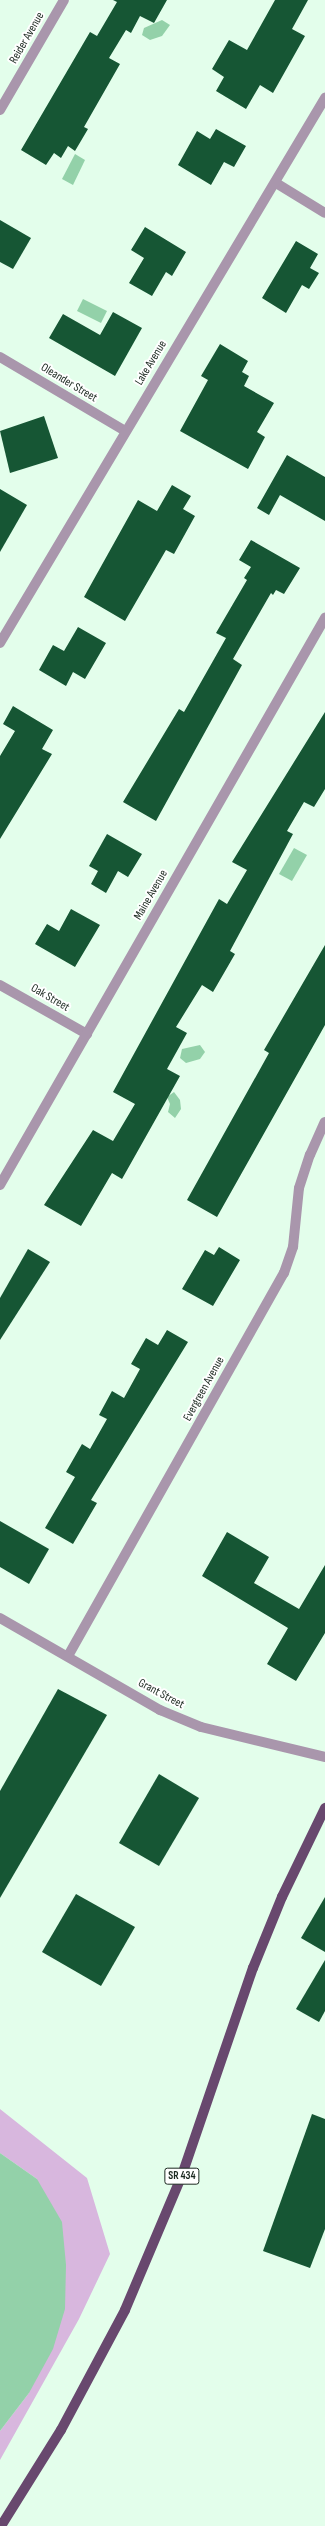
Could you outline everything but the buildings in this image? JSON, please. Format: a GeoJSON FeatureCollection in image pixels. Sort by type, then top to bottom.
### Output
{"type":"FeatureCollection","features":[{"type":"Feature","properties":{"kind":"main road","name":"SR 434"},"geometry":{"type":"LineString","coordinates":[[1,2526],[62,2430],[125,2310],[182,2175],[253,1968],[282,1898],[325,1808]]}},
{"type":"Feature","properties":{"kind":"street","name":"Reider Avenue"},"geometry":{"type":"LineString","coordinates":[[0,110],[64,0]]}},
{"type":"Feature","properties":{"kind":"street","name":"Lake Avenue"},"geometry":{"type":"LineString","coordinates":[[0,643],[125,431],[276,183],[325,98]]}},
{"type":"Feature","properties":{"kind":"street"},"geometry":{"type":"LineString","coordinates":[[276,183],[325,213]]}},
{"type":"Feature","properties":{"kind":"street","name":"Oleander Street"},"geometry":{"type":"LineString","coordinates":[[0,357],[125,431]]}},
{"type":"Feature","properties":{"kind":"street","name":"Maine Avenue"},"geometry":{"type":"LineString","coordinates":[[0,1185],[325,618]]}},
{"type":"Feature","properties":{"kind":"street","name":"Oak Street"},"geometry":{"type":"LineString","coordinates":[[0,985],[87,1034]]}},
{"type":"Feature","properties":{"kind":"street","name":"Evergreen Avenue"},"geometry":{"type":"LineString","coordinates":[[68,1656],[284,1273],[293,1246],[300,1188],[310,1155],[325,1122]]}},
{"type":"Feature","properties":{"kind":"street","name":"Grant Street"},"geometry":{"type":"LineString","coordinates":[[0,1618],[160,1710],[201,1727],[325,1757]]}},
{"type":"Feature","properties":{"kind":"shaded area"},"geometry":{"type":"Polygon","coordinates":[[[162,20],[170,25],[162,36],[150,40],[142,35],[144,28],[162,20]]]}},
{"type":"Feature","properties":{"kind":"shaded area"},"geometry":{"type":"Polygon","coordinates":[[[75,154],[85,160],[73,185],[62,179],[75,154]]]}},
{"type":"Feature","properties":{"kind":"shaded area"},"geometry":{"type":"Polygon","coordinates":[[[83,299],[107,311],[101,323],[77,311],[83,299]]]}},
{"type":"Feature","properties":{"kind":"shaded area"},"geometry":{"type":"Polygon","coordinates":[[[294,848],[307,855],[292,881],[279,874],[294,848]]]}},
{"type":"Feature","properties":{"kind":"shaded area"},"geometry":{"type":"Polygon","coordinates":[[[200,1045],[205,1052],[200,1059],[186,1063],[180,1058],[182,1049],[200,1045]]]}},
{"type":"Feature","properties":{"kind":"shaded area"},"geometry":{"type":"Polygon","coordinates":[[[174,1092],[180,1100],[181,1109],[175,1118],[168,1112],[170,1104],[167,1097],[174,1092]]]}},
{"type":"Feature","properties":{"kind":"shaded area"},"geometry":{"type":"Polygon","coordinates":[[[0,2109],[87,2178],[110,2254],[79,2319],[0,2460],[0,2431],[29,2393],[37,2179],[0,2153],[0,2109]]]}},
{"type":"Feature","properties":{"kind":"shaded area"},"geometry":{"type":"Polygon","coordinates":[[[0,2153],[37,2179],[62,2222],[66,2265],[65,2309],[53,2349],[29,2393],[0,2431],[0,2153]]]}}]}
